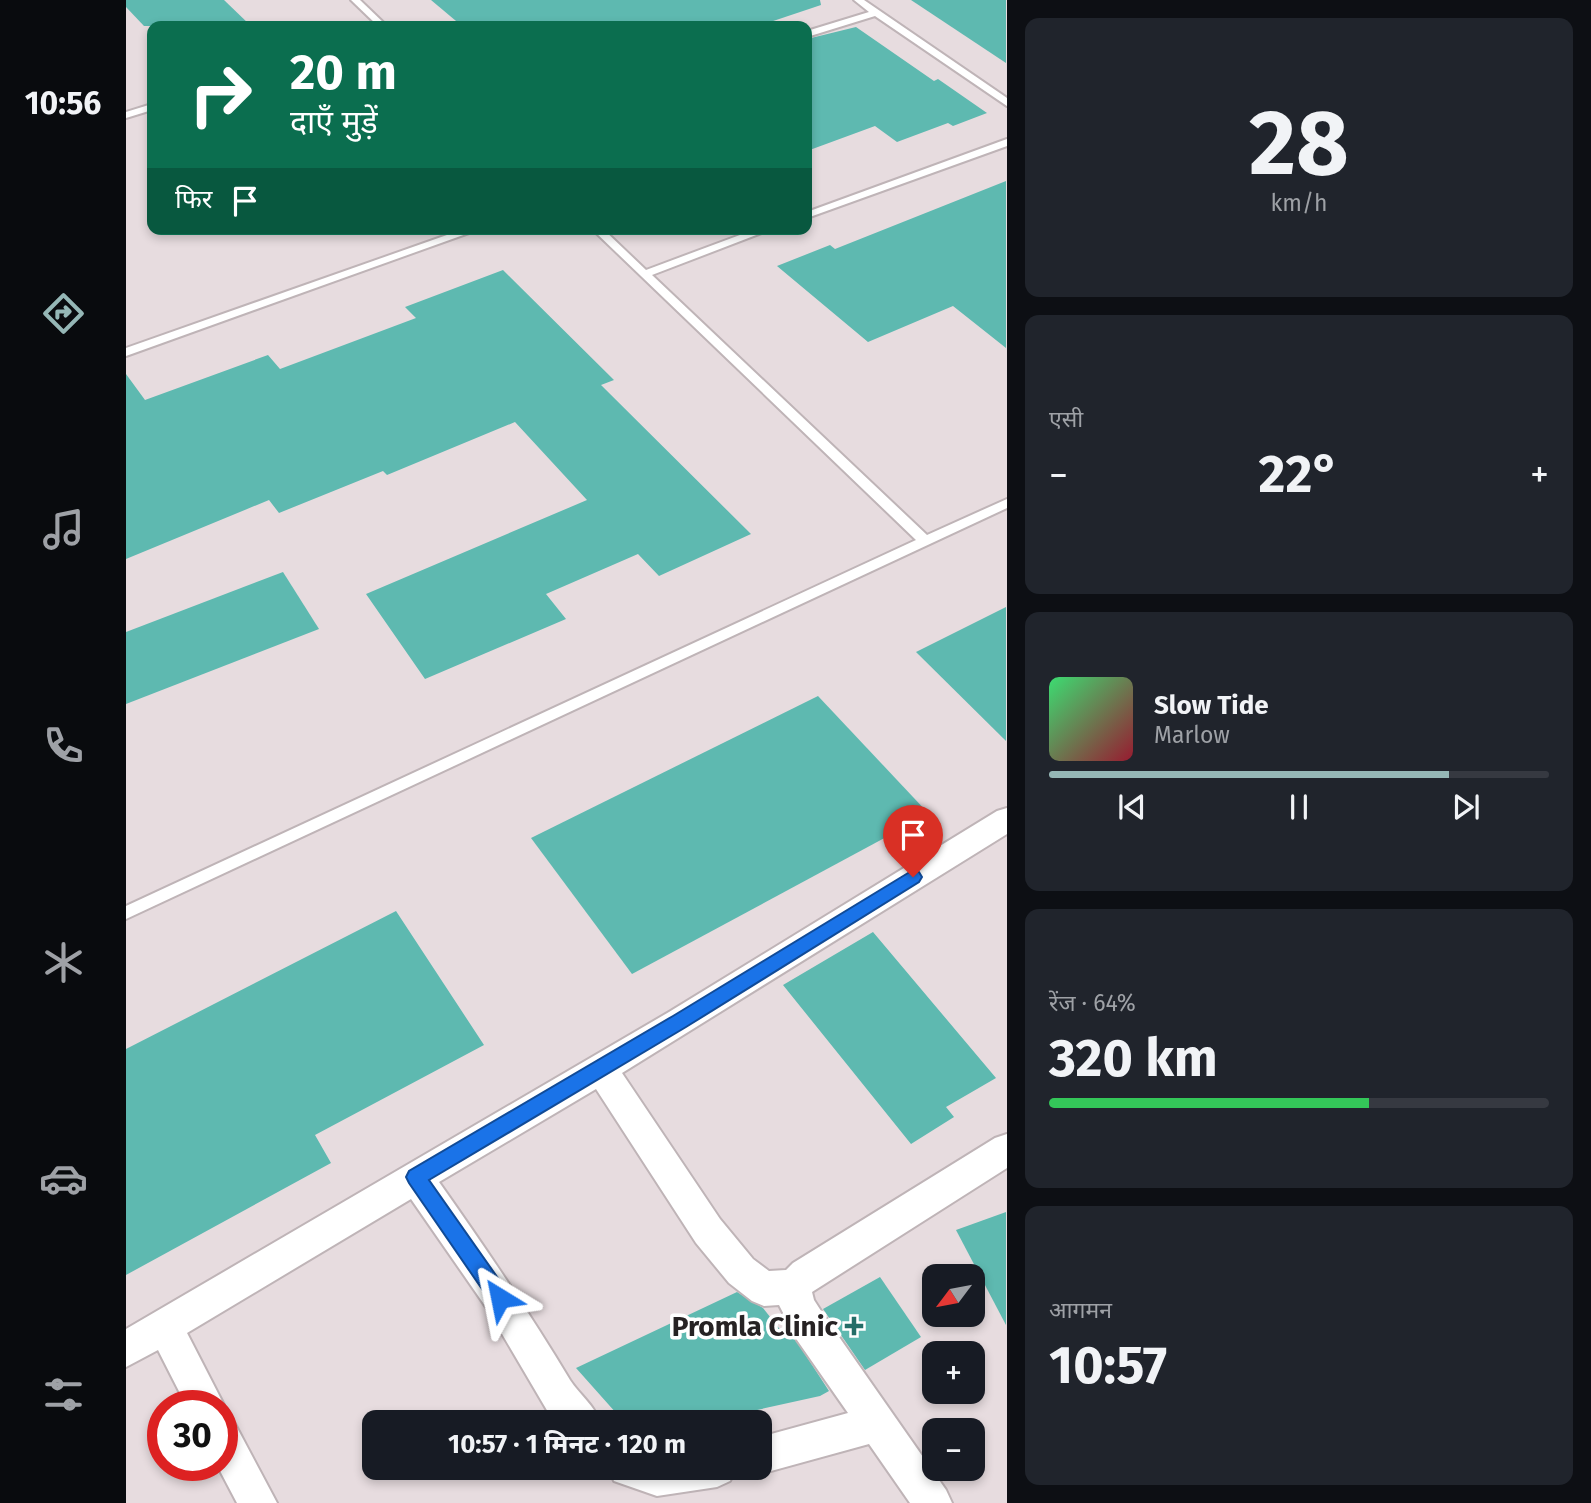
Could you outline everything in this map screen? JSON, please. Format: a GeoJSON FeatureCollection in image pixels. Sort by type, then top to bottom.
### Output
{"type":"FeatureCollection","features":[{"type":"Feature","properties":{"kind":"street"},"geometry":{"type":"LineString","coordinates":[[126,1349],[680,1022],[1006,819]]}},
{"type":"Feature","properties":{"kind":"street"},"geometry":{"type":"LineString","coordinates":[[600,1067],[708,1231],[741,1271],[764,1289],[794,1287],[805,1275],[1006,1149]]}},
{"type":"Feature","properties":{"kind":"street"},"geometry":{"type":"LineString","coordinates":[[416,1177],[500,1298],[561,1399],[571,1410]]}},
{"type":"Feature","properties":{"kind":"street"},"geometry":{"type":"LineString","coordinates":[[794,1287],[797,1306],[810,1327],[933,1503]]}},
{"type":"Feature","properties":{"kind":"street"},"geometry":{"type":"LineString","coordinates":[[164,1326],[198,1390]]}},
{"type":"Feature","properties":{"kind":"street"},"geometry":{"type":"LineString","coordinates":[[772,1452],[878,1423]]}},
{"type":"Feature","properties":{"kind":"street"},"geometry":{"type":"LineString","coordinates":[[238,1466],[258,1503]]}},
{"type":"Feature","properties":{"kind":"lane"},"geometry":{"type":"LineString","coordinates":[[355,0],[378,21]]}},
{"type":"Feature","properties":{"kind":"lane"},"geometry":{"type":"LineString","coordinates":[[858,0],[1006,103]]}},
{"type":"Feature","properties":{"kind":"lane"},"geometry":{"type":"LineString","coordinates":[[812,32],[876,13]]}},
{"type":"Feature","properties":{"kind":"lane"},"geometry":{"type":"LineString","coordinates":[[126,115],[147,109]]}},
{"type":"Feature","properties":{"kind":"lane"},"geometry":{"type":"LineString","coordinates":[[812,213],[1006,142]]}},
{"type":"Feature","properties":{"kind":"lane"},"geometry":{"type":"LineString","coordinates":[[126,352],[458,235]]}},
{"type":"Feature","properties":{"kind":"lane"},"geometry":{"type":"LineString","coordinates":[[603,235],[925,541]]}},
{"type":"Feature","properties":{"kind":"lane"},"geometry":{"type":"LineString","coordinates":[[644,274],[751,235]]}},
{"type":"Feature","properties":{"kind":"lane"},"geometry":{"type":"LineString","coordinates":[[126,913],[1006,503]]}},
{"type":"Feature","properties":{"kind":"building"},"geometry":{"type":"Polygon","coordinates":[[[126,0],[224,0],[246,21],[147,21],[147,26],[144,26],[126,7],[126,0]]]}},
{"type":"Feature","properties":{"kind":"building"},"geometry":{"type":"Polygon","coordinates":[[[431,0],[820,0],[821,5],[773,21],[456,21],[431,0]]]}},
{"type":"Feature","properties":{"kind":"building"},"geometry":{"type":"Polygon","coordinates":[[[911,0],[1006,0],[1006,63],[911,0]]]}},
{"type":"Feature","properties":{"kind":"building"},"geometry":{"type":"Polygon","coordinates":[[[856,27],[934,81],[938,79],[987,113],[953,126],[948,123],[897,142],[875,126],[812,149],[812,38],[856,27]]]}},
{"type":"Feature","properties":{"kind":"building"},"geometry":{"type":"Polygon","coordinates":[[[1006,181],[1006,348],[953,306],[868,342],[777,266],[830,245],[835,249],[1006,181]]]}},
{"type":"Feature","properties":{"kind":"building"},"geometry":{"type":"Polygon","coordinates":[[[503,270],[614,380],[601,385],[751,534],[659,576],[638,554],[546,594],[566,619],[425,679],[366,594],[587,500],[515,422],[387,475],[383,471],[279,513],[269,500],[126,559],[126,374],[145,400],[268,355],[280,369],[416,318],[405,307],[503,270]]]}},
{"type":"Feature","properties":{"kind":"building"},"geometry":{"type":"Polygon","coordinates":[[[283,572],[319,629],[126,704],[126,632],[283,572]]]}},
{"type":"Feature","properties":{"kind":"building"},"geometry":{"type":"Polygon","coordinates":[[[1006,607],[1006,741],[916,652],[1006,607]]]}},
{"type":"Feature","properties":{"kind":"building"},"geometry":{"type":"Polygon","coordinates":[[[818,696],[929,814],[632,974],[531,838],[818,696]]]}},
{"type":"Feature","properties":{"kind":"building"},"geometry":{"type":"Polygon","coordinates":[[[396,911],[484,1045],[315,1135],[331,1163],[126,1275],[126,1049],[396,911]]]}},
{"type":"Feature","properties":{"kind":"building"},"geometry":{"type":"Polygon","coordinates":[[[873,932],[996,1078],[946,1107],[954,1117],[911,1144],[783,985],[873,932]]]}},
{"type":"Feature","properties":{"kind":"building"},"geometry":{"type":"Polygon","coordinates":[[[1006,1212],[1006,1325],[985,1285],[985,1264],[974,1264],[956,1230],[1006,1212]]]}},
{"type":"Feature","properties":{"kind":"building"},"geometry":{"type":"Polygon","coordinates":[[[880,1277],[921,1337],[865,1370],[823,1309],[880,1277]]]}},
{"type":"Feature","properties":{"kind":"building"},"geometry":{"type":"Polygon","coordinates":[[[737,1292],[763,1308],[782,1332],[788,1328],[829,1391],[820,1396],[757,1410],[613,1410],[576,1368],[737,1292]]]}},
{"type":"Feature","properties":{"kind":"place","name":"Promla Clinic"},"geometry":{"type":"Point","coordinates":[854,1326]}},
{"type":"Feature","properties":{"kind":"route"},"geometry":{"type":"LineString","coordinates":[[500,1298],[416,1177],[680,1022],[913,877]]}}]}
